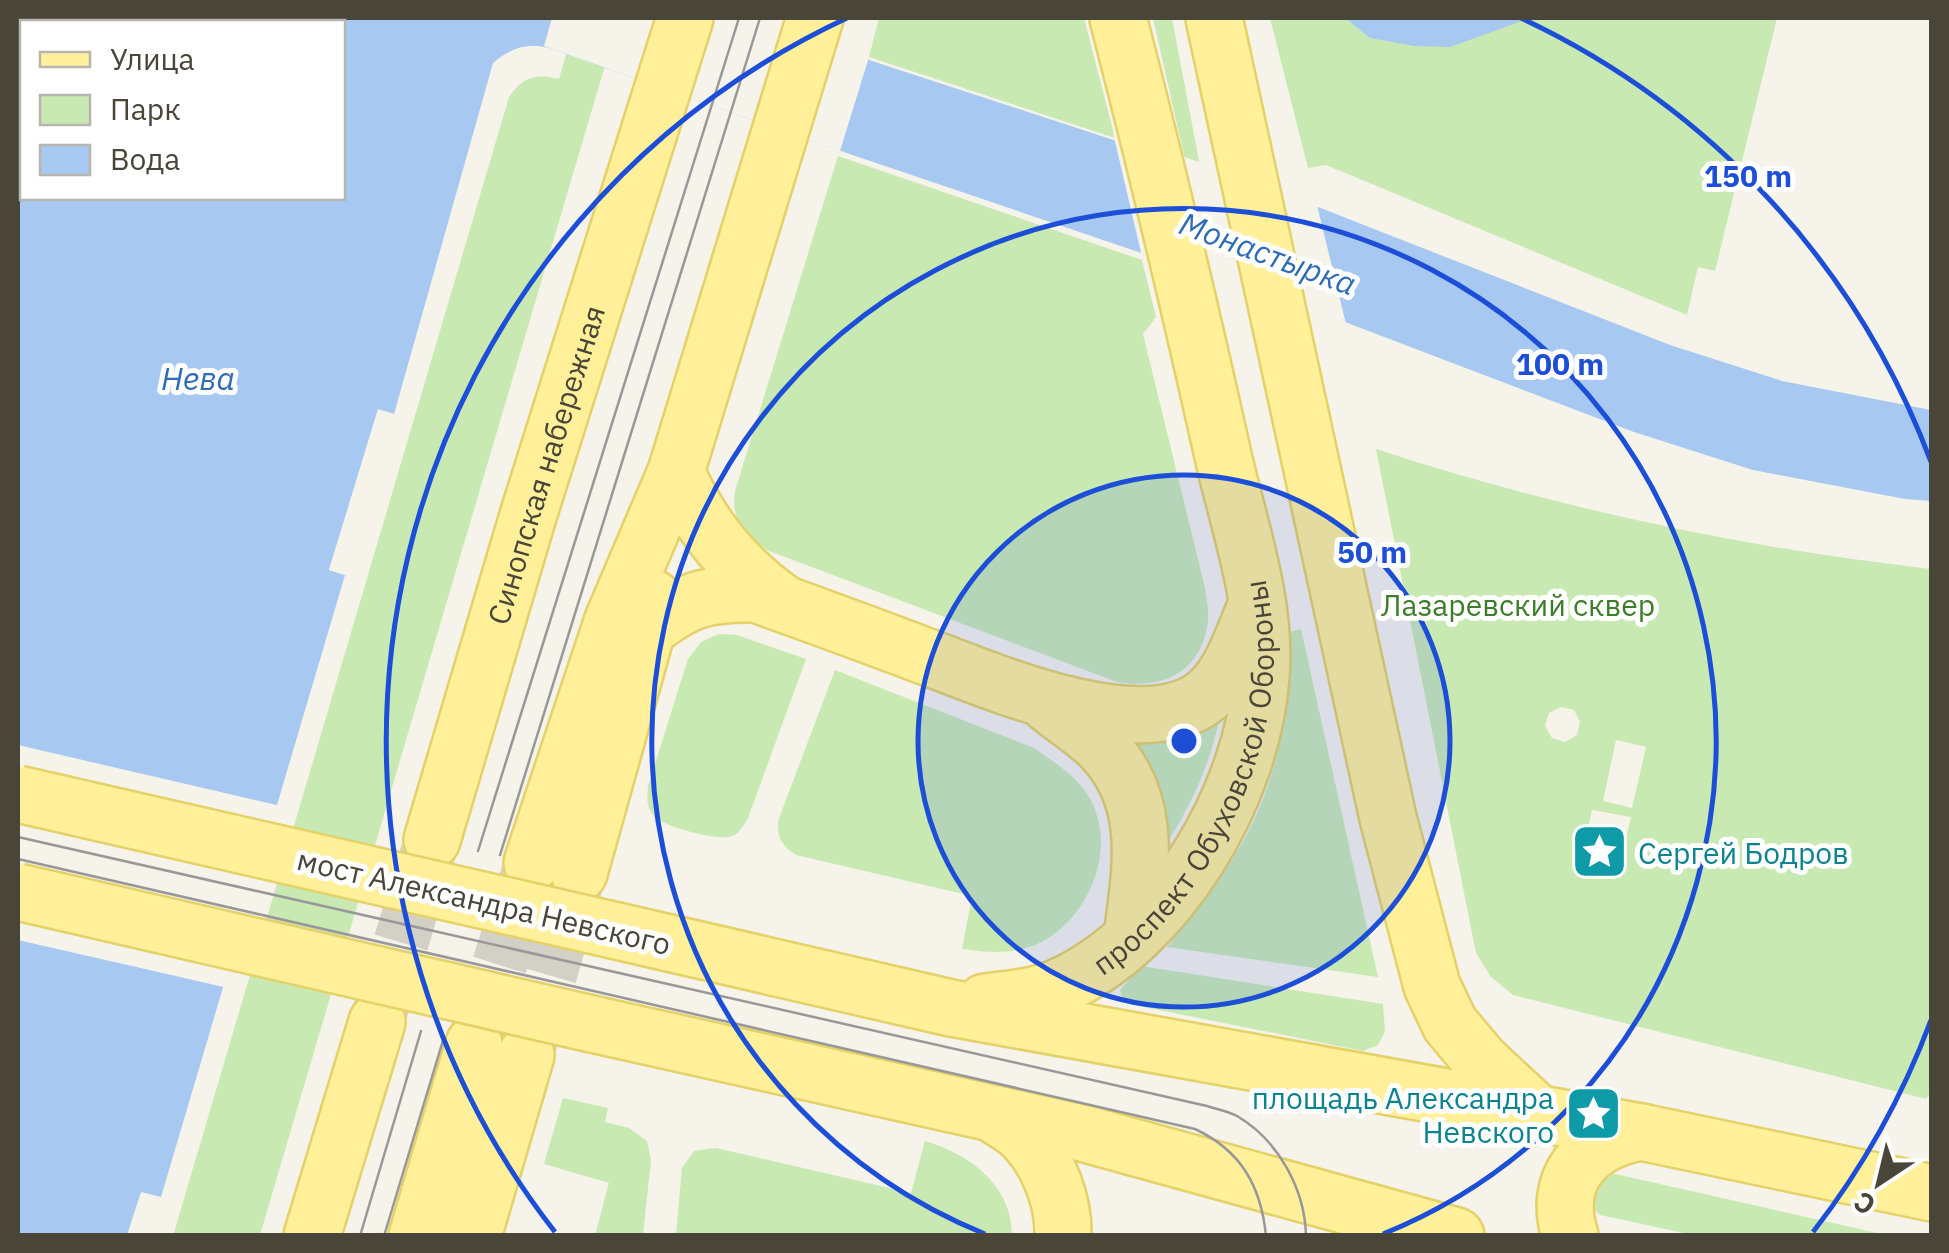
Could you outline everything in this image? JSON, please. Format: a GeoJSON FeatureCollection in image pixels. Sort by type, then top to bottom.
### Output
{"type":"FeatureCollection","features":[{"type":"Feature","properties":{"kind":"main road","name":"Синопская набережная"},"geometry":{"type":"LineString","coordinates":[[432,840],[528,516],[684,18]]}},
{"type":"Feature","properties":{"kind":"main road","name":"проспект Обуховской Обороны"},"geometry":{"type":"LineString","coordinates":[[951,1008],[1057,988],[1086,972],[1132,937],[1218,826],[1251,735],[1262,674],[1257,604],[1192,314],[1118,18]]}},
{"type":"Feature","properties":{"kind":"main road"},"geometry":{"type":"LineString","coordinates":[[1214,18],[1388,818],[1432,986],[1450,1024],[1538,1114]]}},
{"type":"Feature","properties":{"kind":"main road"},"geometry":{"type":"LineString","coordinates":[[676,472],[647,630],[556,868],[613,620],[676,472],[812,28]]}},
{"type":"Feature","properties":{"kind":"main road"},"geometry":{"type":"LineString","coordinates":[[676,472],[690,504],[710,534],[759,586],[786,604]]}},
{"type":"Feature","properties":{"kind":"main road"},"geometry":{"type":"LineString","coordinates":[[647,630],[678,606],[716,593],[756,594],[1042,699],[1140,716],[1173,712],[1212,691],[1234,658],[1257,604]]}},
{"type":"Feature","properties":{"kind":"main road"},"geometry":{"type":"LineString","coordinates":[[1042,699],[1099,744],[1132,799],[1142,852],[1132,937]]}},
{"type":"Feature","properties":{"kind":"main road","name":"мост Александра Невского"},"geometry":{"type":"LineString","coordinates":[[18,794],[951,1008]]}},
{"type":"Feature","properties":{"kind":"main road"},"geometry":{"type":"LineString","coordinates":[[18,892],[1086,1134],[1456,1236]]}},
{"type":"Feature","properties":{"kind":"main road"},"geometry":{"type":"LineString","coordinates":[[951,1008],[1641,1132],[1932,1193]]}},
{"type":"Feature","properties":{"kind":"main road"},"geometry":{"type":"LineString","coordinates":[[312,1236],[377,1022]]}},
{"type":"Feature","properties":{"kind":"main road"},"geometry":{"type":"LineString","coordinates":[[418,1236],[500,1050],[473,1236]]}},
{"type":"Feature","properties":{"kind":"main road"},"geometry":{"type":"LineString","coordinates":[[993,1114],[1026,1136],[1046,1168],[1058,1195],[1063,1236]]}},
{"type":"Feature","properties":{"kind":"main road"},"geometry":{"type":"LineString","coordinates":[[1570,1236],[1567,1190],[1579,1163],[1614,1137],[1641,1132]]}},
{"type":"Feature","properties":{"kind":"green space"},"geometry":{"type":"Polygon","coordinates":[[[577,18],[619,18],[260,1235],[173,1236],[509,97],[530,78],[559,79],[577,18]]]}},
{"type":"Feature","properties":{"kind":"green space"},"geometry":{"type":"Polygon","coordinates":[[[879,18],[1084,18],[1115,138],[869,57],[879,18]]]}},
{"type":"Feature","properties":{"kind":"green space"},"geometry":{"type":"Polygon","coordinates":[[[1153,18],[1172,18],[1205,193],[1193,196],[1153,18]]]}},
{"type":"Feature","properties":{"kind":"green space"},"geometry":{"type":"Polygon","coordinates":[[[1270,18],[1777,18],[1715,271],[1698,267],[1687,315],[1326,165],[1308,168],[1270,18]]]}},
{"type":"Feature","properties":{"kind":"green space"},"geometry":{"type":"Polygon","coordinates":[[[838,156],[1142,260],[1156,317],[1143,334],[1208,608],[1205,638],[1189,664],[1178,673],[1150,683],[1117,682],[769,551],[741,527],[735,511],[735,491],[838,156]]]}},
{"type":"Feature","properties":{"kind":"green space","name":"Лазаревский сквер"},"geometry":{"type":"Polygon","coordinates":[[[1376,449],[1512,490],[1651,523],[1791,550],[1931,569],[1932,1090],[1926,1099],[1513,995],[1491,977],[1476,953],[1376,449]],[[1561,707],[1549,713],[1545,726],[1552,738],[1565,742],[1577,735],[1580,722],[1574,710],[1561,707]],[[1616,740],[1603,801],[1632,808],[1646,747],[1616,740]],[[1592,810],[1584,848],[1622,856],[1631,817],[1592,810]]]}},
{"type":"Feature","properties":{"kind":"green space"},"geometry":{"type":"Polygon","coordinates":[[[1301,629],[1378,977],[1167,947],[1224,874],[1262,803],[1283,726],[1290,632],[1301,629]]]}},
{"type":"Feature","properties":{"kind":"green space"},"geometry":{"type":"Polygon","coordinates":[[[719,634],[737,635],[806,659],[748,818],[742,829],[726,837],[693,833],[661,821],[652,814],[647,799],[688,659],[701,642],[719,634]]]}},
{"type":"Feature","properties":{"kind":"green space"},"geometry":{"type":"Polygon","coordinates":[[[835,670],[1034,748],[1077,781],[1094,806],[1101,849],[1089,892],[1063,927],[1025,948],[994,952],[962,949],[972,896],[796,855],[784,845],[778,821],[835,670]]]}},
{"type":"Feature","properties":{"kind":"green space"},"geometry":{"type":"Polygon","coordinates":[[[1220,717],[1197,788],[1161,853],[1122,742],[1220,717]]]}},
{"type":"Feature","properties":{"kind":"green space"},"geometry":{"type":"Polygon","coordinates":[[[1141,966],[1383,1004],[1385,1032],[1378,1045],[1363,1051],[1129,1004],[1123,1001],[1120,990],[1141,966]]]}},
{"type":"Feature","properties":{"kind":"green space"},"geometry":{"type":"Polygon","coordinates":[[[563,1098],[608,1108],[605,1122],[629,1128],[647,1141],[651,1160],[643,1235],[595,1235],[609,1183],[544,1164],[563,1098]]]}},
{"type":"Feature","properties":{"kind":"green space"},"geometry":{"type":"Polygon","coordinates":[[[925,1141],[957,1154],[985,1174],[1005,1201],[1012,1235],[676,1235],[682,1168],[694,1151],[716,1148],[911,1193],[925,1141]]]}},
{"type":"Feature","properties":{"kind":"green space"},"geometry":{"type":"Polygon","coordinates":[[[1611,1173],[1886,1235],[1693,1235],[1600,1215],[1590,1205],[1595,1178],[1611,1173]]]}},
{"type":"Feature","properties":{"kind":"water","name":"Нева"},"geometry":{"type":"Polygon","coordinates":[[[18,18],[741,18],[1318,207],[1670,345],[1782,381],[1931,410],[1931,501],[1753,470],[1634,432],[1345,322],[555,50],[537,46],[514,49],[493,63],[394,414],[378,410],[329,570],[345,575],[161,1197],[141,1192],[127,1235],[18,1235],[18,18]]]}},
{"type":"Feature","properties":{"kind":"water"},"geometry":{"type":"Polygon","coordinates":[[[1345,18],[1530,18],[1450,47],[1414,46],[1370,38],[1345,18]]]}},
{"type":"Feature","properties":{"kind":"pier"},"geometry":{"type":"Polygon","coordinates":[[[552,18],[741,18],[869,57],[840,151],[544,46],[552,18]]]}},
{"type":"Feature","properties":{"kind":"pier"},"geometry":{"type":"Polygon","coordinates":[[[1113,133],[1316,201],[1347,328],[1143,261],[1113,133]]]}},
{"type":"Feature","properties":{"kind":"pier"},"geometry":{"type":"Polygon","coordinates":[[[378,409],[394,414],[392,419],[381,415],[335,567],[347,571],[345,575],[329,570],[378,409]]]}},
{"type":"Feature","properties":{"kind":"pier"},"geometry":{"type":"Polygon","coordinates":[[[18,745],[281,806],[228,988],[18,940],[18,745]]]}},
{"type":"Feature","properties":{"kind":"tunnel"},"geometry":{"type":"LineString","coordinates":[[377,1022],[431,843]]}},
{"type":"Feature","properties":{"kind":"tunnel"},"geometry":{"type":"LineString","coordinates":[[474,1044],[531,866]]}},
{"type":"Feature","properties":{"kind":"tunnel"},"geometry":{"type":"LineString","coordinates":[[526,1055],[578,876]]}},
{"type":"Feature","properties":{"kind":"tram line"},"geometry":{"type":"LineString","coordinates":[[478,851],[739,18]]}},
{"type":"Feature","properties":{"kind":"tram line"},"geometry":{"type":"LineString","coordinates":[[500,855],[760,18]]}},
{"type":"Feature","properties":{"kind":"tram line"},"geometry":{"type":"LineString","coordinates":[[18,837],[1226,1111],[1252,1126],[1277,1152],[1301,1201],[1306,1236]]}},
{"type":"Feature","properties":{"kind":"tram line"},"geometry":{"type":"LineString","coordinates":[[18,859],[1195,1129],[1224,1147],[1246,1171],[1259,1201],[1266,1236]]}},
{"type":"Feature","properties":{"kind":"tram line"},"geometry":{"type":"LineString","coordinates":[[360,1236],[421,1031]]}},
{"type":"Feature","properties":{"kind":"tram line"},"geometry":{"type":"LineString","coordinates":[[384,1236],[444,1037]]}},
{"type":"Feature","properties":{"kind":"place","name":"Сергей Бодров"},"geometry":{"type":"Point","coordinates":[1599,852]}},
{"type":"Feature","properties":{"kind":"place","name":"площадь Александра Невского"},"geometry":{"type":"Point","coordinates":[1593,1114]}},
{"type":"Feature","properties":{"kind":"water label","name":"Монастырка"},"geometry":{"type":"Point","coordinates":[1268,253]}}]}
